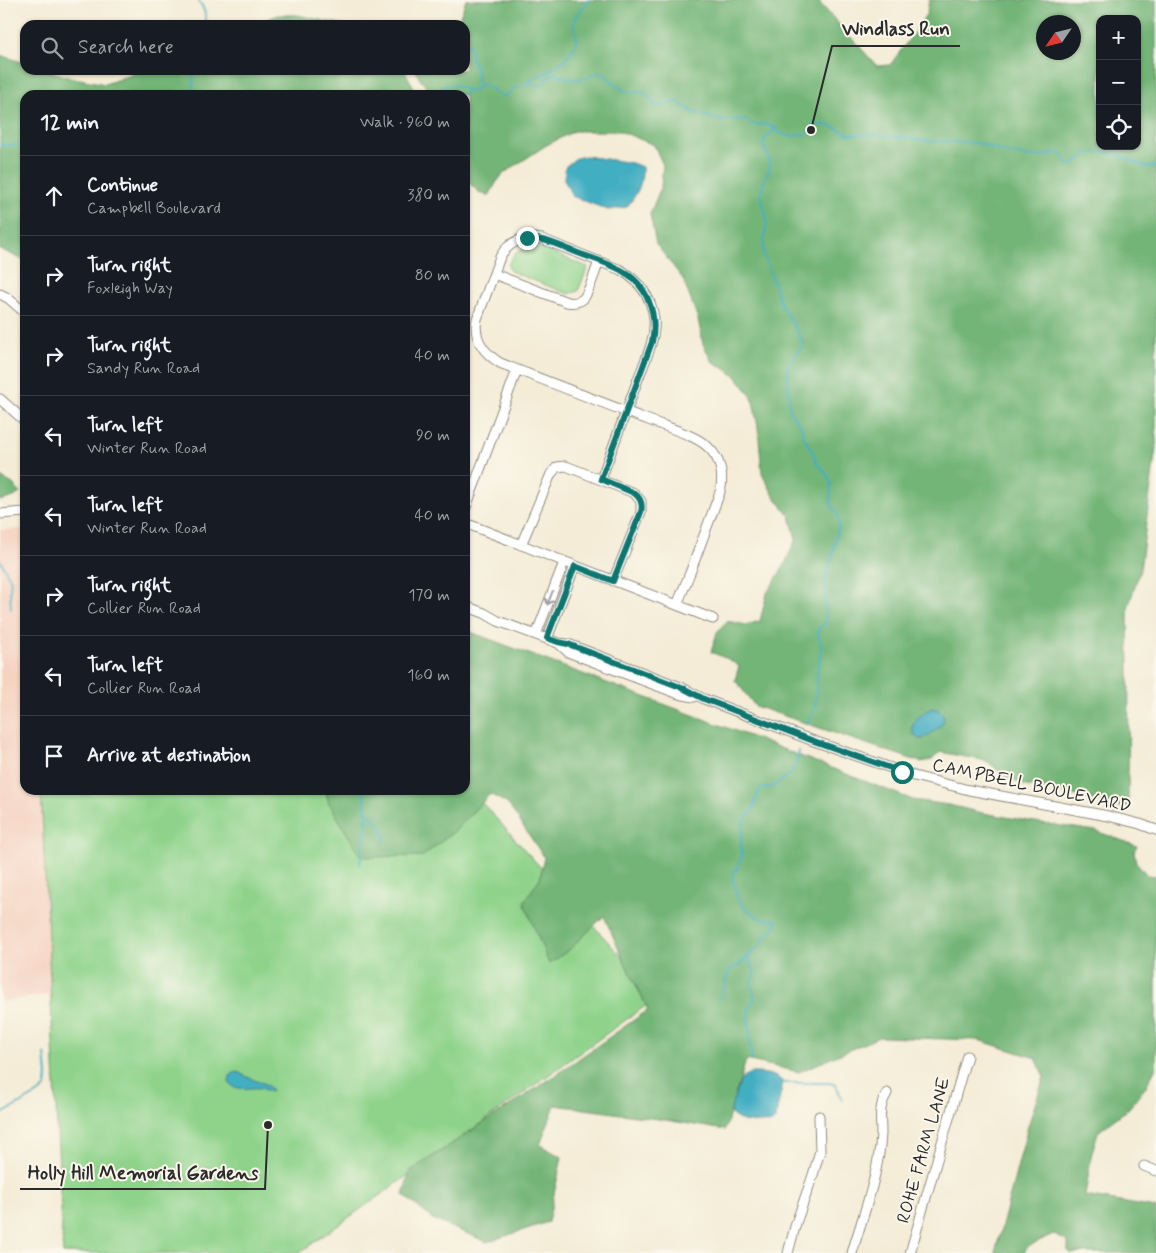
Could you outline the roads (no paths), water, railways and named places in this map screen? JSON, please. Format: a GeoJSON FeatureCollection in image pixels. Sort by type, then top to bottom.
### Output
{"type":"FeatureCollection","features":[{"type":"Feature","properties":{"kind":"street"},"geometry":{"type":"LineString","coordinates":[[601,479],[626,412],[652,342],[653,314],[647,296],[635,280],[621,270],[542,239],[527,238],[516,241],[506,248],[500,257],[476,319],[476,334],[481,345],[500,363],[517,370],[626,412],[700,441],[713,452],[718,460],[722,480],[720,492],[677,605]]}},
{"type":"Feature","properties":{"kind":"street"},"geometry":{"type":"LineString","coordinates":[[494,274],[574,303],[586,295],[599,261]]}},
{"type":"Feature","properties":{"kind":"street"},"geometry":{"type":"LineString","coordinates":[[0,294],[20,308]]}},
{"type":"Feature","properties":{"kind":"street"},"geometry":{"type":"LineString","coordinates":[[470,497],[517,370]]}},
{"type":"Feature","properties":{"kind":"street"},"geometry":{"type":"LineString","coordinates":[[0,399],[20,417]]}},
{"type":"Feature","properties":{"kind":"street"},"geometry":{"type":"LineString","coordinates":[[522,545],[554,469],[566,466],[601,479],[634,493],[640,498],[642,504],[641,512],[613,581]]}},
{"type":"Feature","properties":{"kind":"street"},"geometry":{"type":"LineString","coordinates":[[0,514],[20,512]]}},
{"type":"Feature","properties":{"kind":"street"},"geometry":{"type":"LineString","coordinates":[[470,525],[713,619]]}},
{"type":"Feature","properties":{"kind":"street"},"geometry":{"type":"LineString","coordinates":[[536,635],[564,562]]}},
{"type":"Feature","properties":{"kind":"street"},"geometry":{"type":"LineString","coordinates":[[547,638],[575,566]]}},
{"type":"Feature","properties":{"kind":"street","name":"CAMPBELL BOULEVARD"},"geometry":{"type":"LineString","coordinates":[[470,608],[498,621],[568,644],[683,688],[704,699],[811,740],[914,776],[978,792],[1122,819],[1156,830]]}},
{"type":"Feature","properties":{"kind":"street","name":"CAMPBELL BOULEVARD"},"geometry":{"type":"LineString","coordinates":[[470,614],[483,619],[498,621]]}},
{"type":"Feature","properties":{"kind":"street","name":"ROHE FARM LANE"},"geometry":{"type":"LineString","coordinates":[[910,1253],[967,1056]]}},
{"type":"Feature","properties":{"kind":"street"},"geometry":{"type":"LineString","coordinates":[[852,1253],[879,1154],[881,1103],[887,1093]]}},
{"type":"Feature","properties":{"kind":"street"},"geometry":{"type":"LineString","coordinates":[[788,1253],[820,1151],[819,1116]]}},
{"type":"Feature","properties":{"kind":"street"},"geometry":{"type":"LineString","coordinates":[[1144,1166],[1156,1171]]}},
{"type":"Feature","properties":{"kind":"water"},"geometry":{"type":"Polygon","coordinates":[[[586,156],[632,163],[642,167],[639,188],[627,207],[608,210],[572,196],[564,179],[565,167],[576,158],[586,156]]]}},
{"type":"Feature","properties":{"kind":"water"},"geometry":{"type":"Polygon","coordinates":[[[932,708],[942,713],[944,721],[934,732],[919,739],[914,735],[912,727],[920,716],[932,708]]]}},
{"type":"Feature","properties":{"kind":"water"},"geometry":{"type":"Polygon","coordinates":[[[238,1072],[266,1084],[272,1091],[232,1086],[229,1083],[230,1076],[238,1072]]]}},
{"type":"Feature","properties":{"kind":"water"},"geometry":{"type":"Polygon","coordinates":[[[753,1073],[776,1077],[783,1082],[775,1120],[772,1123],[740,1120],[731,1114],[736,1091],[742,1079],[753,1073]]]}},
{"type":"Feature","properties":{"kind":"waterway"},"geometry":{"type":"LineString","coordinates":[[198,0],[202,6],[205,20]]}},
{"type":"Feature","properties":{"kind":"waterway"},"geometry":{"type":"LineString","coordinates":[[527,84],[534,78],[555,68],[571,52],[577,41],[574,26],[576,16],[590,0]]}},
{"type":"Feature","properties":{"kind":"waterway"},"geometry":{"type":"LineString","coordinates":[[470,48],[472,60],[477,69],[477,88]]}},
{"type":"Feature","properties":{"kind":"waterway"},"geometry":{"type":"LineString","coordinates":[[470,91],[472,92],[481,85],[484,85],[504,97],[521,86],[543,85],[553,74],[577,79],[600,72],[624,90],[645,92],[656,106],[663,106],[678,101],[696,113],[722,121],[740,119],[752,124],[765,124],[776,128],[781,134],[790,136],[806,134],[813,125],[830,125],[848,134],[979,143],[1000,151],[1031,157],[1059,152],[1067,163],[1072,165],[1087,153],[1103,152],[1120,155],[1145,167],[1156,166]]}},
{"type":"Feature","properties":{"kind":"waterway"},"geometry":{"type":"LineString","coordinates":[[194,75],[194,90]]}},
{"type":"Feature","properties":{"kind":"waterway"},"geometry":{"type":"LineString","coordinates":[[441,90],[449,85],[467,90]]}},
{"type":"Feature","properties":{"kind":"waterway"},"geometry":{"type":"LineString","coordinates":[[776,128],[765,138],[763,145],[768,156],[770,169],[764,179],[761,195],[767,220],[763,252],[781,304],[804,344],[787,367],[790,411],[801,426],[803,435],[816,462],[826,473],[831,484],[830,503],[838,515],[839,524],[825,580],[826,622],[818,629],[822,646],[818,666],[815,707],[808,722]]}},
{"type":"Feature","properties":{"kind":"waterway"},"geometry":{"type":"LineString","coordinates":[[0,145],[20,145]]}},
{"type":"Feature","properties":{"kind":"waterway"},"geometry":{"type":"LineString","coordinates":[[0,560],[11,580],[11,609]]}},
{"type":"Feature","properties":{"kind":"waterway"},"geometry":{"type":"LineString","coordinates":[[718,1000],[729,971],[739,965],[759,947],[764,938],[777,924],[775,920],[761,919],[743,907],[737,896],[733,873],[738,868],[738,863],[742,858],[741,838],[743,825],[745,819],[754,810],[760,789],[773,787],[788,775],[796,765],[799,751]]}},
{"type":"Feature","properties":{"kind":"waterway"},"geometry":{"type":"LineString","coordinates":[[360,865],[367,825],[364,795]]}},
{"type":"Feature","properties":{"kind":"waterway"},"geometry":{"type":"LineString","coordinates":[[365,810],[381,827],[385,841]]}},
{"type":"Feature","properties":{"kind":"waterway"},"geometry":{"type":"LineString","coordinates":[[748,955],[754,970],[751,984],[754,1000],[749,1009],[748,1017],[752,1061]]}},
{"type":"Feature","properties":{"kind":"waterway"},"geometry":{"type":"LineString","coordinates":[[0,1115],[46,1087],[45,1054]]}},
{"type":"Feature","properties":{"kind":"waterway"},"geometry":{"type":"LineString","coordinates":[[783,1083],[830,1083],[836,1085],[842,1099]]}},
{"type":"Feature","properties":{"kind":"place","name":"Windlass Run"},"geometry":{"type":"Point","coordinates":[811,130]}},
{"type":"Feature","properties":{"kind":"place","name":"Holly Hill Memorial Gardens"},"geometry":{"type":"Point","coordinates":[268,1125]}}]}
